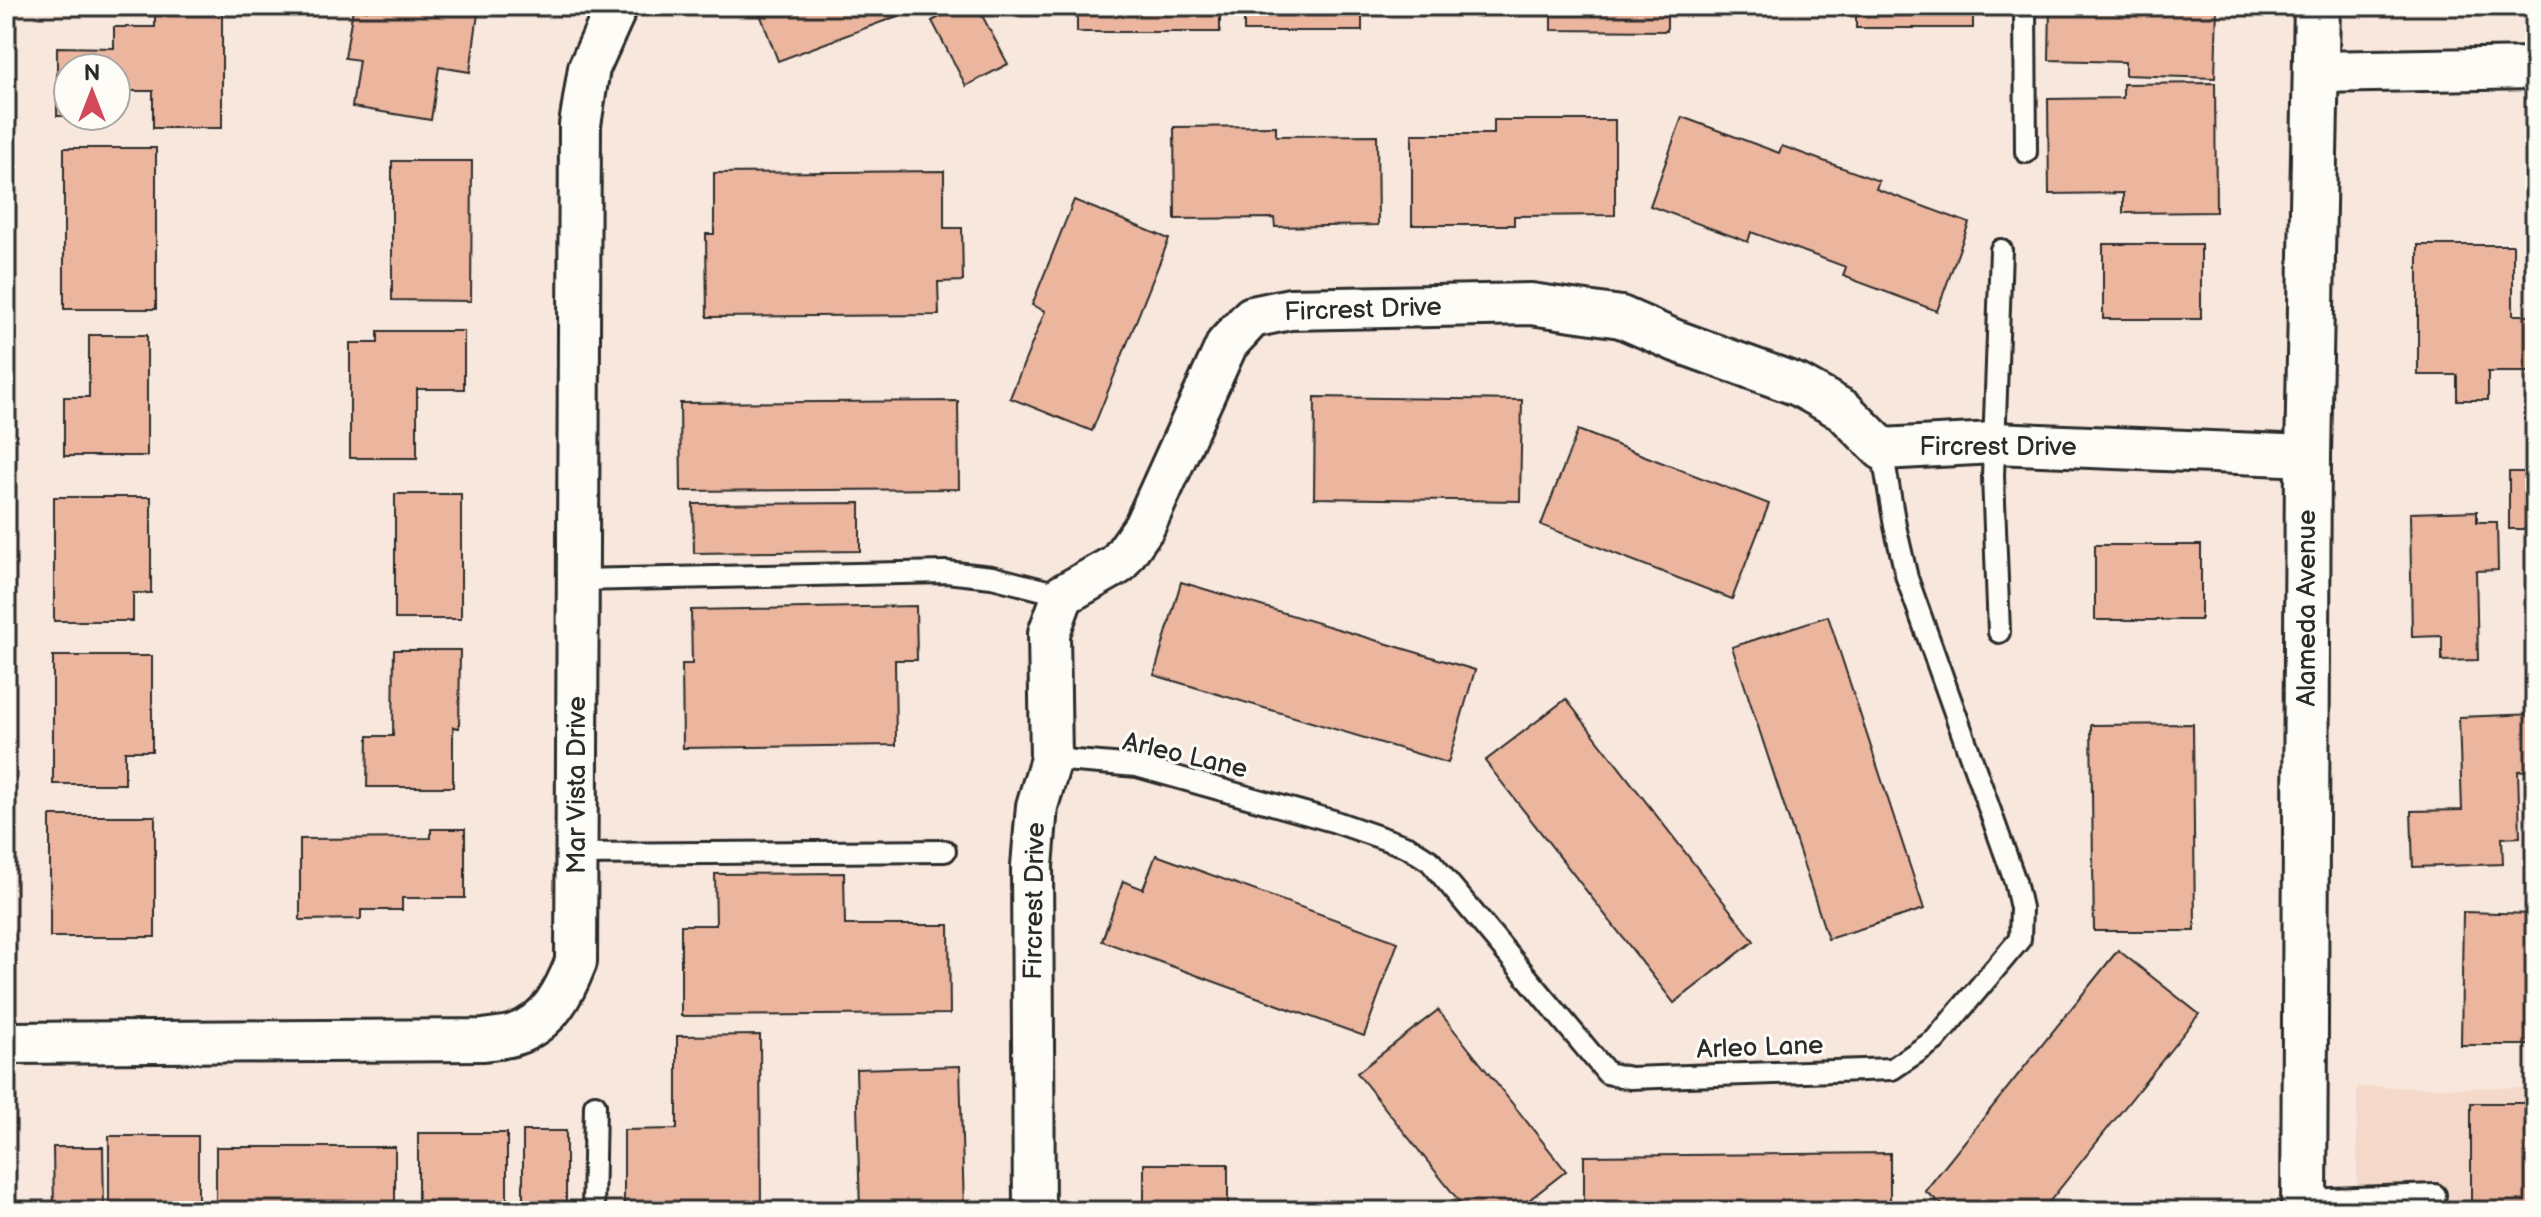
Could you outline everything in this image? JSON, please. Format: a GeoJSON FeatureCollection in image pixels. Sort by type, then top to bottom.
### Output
{"type":"FeatureCollection","features":[{"type":"Feature","properties":{"kind":"street","name":"Mar Vista Drive"},"geometry":{"type":"LineString","coordinates":[[6,1043],[484,1040],[516,1034],[542,1019],[565,992],[576,962],[580,125],[589,68],[617,6]]}},
{"type":"Feature","properties":{"kind":"street","name":"Alameda Avenue"},"geometry":{"type":"LineString","coordinates":[[2304,1205],[2308,456],[2317,6]]}},
{"type":"Feature","properties":{"kind":"street"},"geometry":{"type":"LineString","coordinates":[[2317,72],[2535,68]]}},
{"type":"Feature","properties":{"kind":"street","name":"Fircrest Drive"},"geometry":{"type":"LineString","coordinates":[[1034,1211],[1032,866],[1037,806],[1051,759],[1049,633],[1063,595],[1118,564],[1144,527],[1227,344],[1252,317],[1290,309],[1531,304],[1621,317],[1676,341],[1798,385],[1843,410],[1882,449],[1994,443],[2308,456]]}},
{"type":"Feature","properties":{"kind":"lane"},"geometry":{"type":"LineString","coordinates":[[2025,6],[2026,152]]}},
{"type":"Feature","properties":{"kind":"lane"},"geometry":{"type":"LineString","coordinates":[[1999,632],[1994,443],[2001,250]]}},
{"type":"Feature","properties":{"kind":"lane","name":"Arleo Lane"},"geometry":{"type":"LineString","coordinates":[[1051,759],[1137,766],[1333,821],[1408,847],[1430,861],[1607,1073],[1630,1078],[1892,1069],[1935,1040],[2003,961],[2020,939],[2021,908],[2015,881],[1907,578],[1882,449]]}},
{"type":"Feature","properties":{"kind":"lane"},"geometry":{"type":"LineString","coordinates":[[578,580],[946,572],[992,577],[1063,595]]}},
{"type":"Feature","properties":{"kind":"lane"},"geometry":{"type":"LineString","coordinates":[[576,854],[945,851]]}},
{"type":"Feature","properties":{"kind":"lane"},"geometry":{"type":"LineString","coordinates":[[593,1211],[595,1105]]}},
{"type":"Feature","properties":{"kind":"lane"},"geometry":{"type":"LineString","coordinates":[[2304,1205],[2435,1195]]}},
{"type":"Feature","properties":{"kind":"shaded area"},"geometry":{"type":"Polygon","coordinates":[[[2357,1087],[2535,1088],[2535,1211],[2357,1211],[2357,1087]]]}},
{"type":"Feature","properties":{"kind":"building"},"geometry":{"type":"Polygon","coordinates":[[[155,6],[222,6],[222,128],[153,128],[153,91],[132,91],[132,52],[57,52],[57,47],[114,48],[114,27],[155,27],[155,6]]]}},
{"type":"Feature","properties":{"kind":"building"},"geometry":{"type":"Polygon","coordinates":[[[367,6],[479,6],[470,72],[439,67],[431,120],[352,107],[359,60],[345,58],[353,8],[367,10],[367,6]]]}},
{"type":"Feature","properties":{"kind":"building"},"geometry":{"type":"Polygon","coordinates":[[[757,6],[924,6],[778,61],[757,6]]]}},
{"type":"Feature","properties":{"kind":"building"},"geometry":{"type":"Polygon","coordinates":[[[960,6],[977,6],[1008,64],[966,86],[932,21],[960,6]]]}},
{"type":"Feature","properties":{"kind":"building"},"geometry":{"type":"Polygon","coordinates":[[[1077,6],[1220,6],[1220,32],[1077,32],[1077,6]]]}},
{"type":"Feature","properties":{"kind":"building"},"geometry":{"type":"Polygon","coordinates":[[[1244,6],[1362,6],[1362,31],[1244,31],[1244,6]]]}},
{"type":"Feature","properties":{"kind":"building"},"geometry":{"type":"Polygon","coordinates":[[[1551,6],[1667,6],[1667,31],[1551,30],[1551,6]]]}},
{"type":"Feature","properties":{"kind":"building"},"geometry":{"type":"Polygon","coordinates":[[[1856,6],[1973,6],[1973,28],[1856,28],[1856,6]]]}},
{"type":"Feature","properties":{"kind":"building"},"geometry":{"type":"Polygon","coordinates":[[[2050,6],[2217,6],[2215,78],[2125,75],[2125,62],[2049,60],[2050,6]]]}},
{"type":"Feature","properties":{"kind":"building"},"geometry":{"type":"Polygon","coordinates":[[[2215,83],[2216,212],[2123,213],[2123,193],[2049,194],[2048,99],[2123,98],[2123,84],[2215,83]]]}},
{"type":"Feature","properties":{"kind":"building"},"geometry":{"type":"Polygon","coordinates":[[[1682,117],[1779,153],[1782,146],[1879,181],[1876,189],[1969,223],[1937,311],[1843,276],[1846,267],[1751,232],[1748,242],[1650,206],[1682,117]]]}},
{"type":"Feature","properties":{"kind":"building"},"geometry":{"type":"Polygon","coordinates":[[[1494,120],[1615,120],[1615,215],[1514,216],[1514,225],[1412,225],[1412,134],[1494,134],[1494,120]]]}},
{"type":"Feature","properties":{"kind":"building"},"geometry":{"type":"Polygon","coordinates":[[[1276,126],[1276,136],[1377,135],[1378,225],[1275,227],[1274,218],[1175,219],[1174,127],[1276,126]]]}},
{"type":"Feature","properties":{"kind":"building"},"geometry":{"type":"Polygon","coordinates":[[[64,148],[156,148],[156,309],[64,309],[64,148]]]}},
{"type":"Feature","properties":{"kind":"building"},"geometry":{"type":"Polygon","coordinates":[[[392,161],[472,161],[471,301],[392,300],[392,161]]]}},
{"type":"Feature","properties":{"kind":"building"},"geometry":{"type":"Polygon","coordinates":[[[944,171],[944,228],[962,228],[963,281],[938,282],[939,315],[707,317],[706,234],[714,234],[714,173],[944,171]]]}},
{"type":"Feature","properties":{"kind":"building"},"geometry":{"type":"Polygon","coordinates":[[[1074,200],[1169,239],[1092,431],[1010,398],[1045,311],[1032,305],[1074,200]]]}},
{"type":"Feature","properties":{"kind":"building"},"geometry":{"type":"Polygon","coordinates":[[[2103,244],[2201,244],[2201,319],[2103,319],[2103,244]]]}},
{"type":"Feature","properties":{"kind":"building"},"geometry":{"type":"Polygon","coordinates":[[[2418,245],[2513,245],[2513,315],[2535,315],[2535,372],[2488,372],[2488,400],[2457,400],[2457,375],[2418,375],[2418,245]]]}},
{"type":"Feature","properties":{"kind":"building"},"geometry":{"type":"Polygon","coordinates":[[[378,331],[464,331],[464,389],[417,389],[417,458],[350,458],[350,343],[378,343],[378,331]]]}},
{"type":"Feature","properties":{"kind":"building"},"geometry":{"type":"Polygon","coordinates":[[[89,335],[147,335],[147,456],[64,456],[64,397],[89,397],[89,335]]]}},
{"type":"Feature","properties":{"kind":"building"},"geometry":{"type":"Polygon","coordinates":[[[1315,397],[1522,400],[1520,501],[1314,498],[1315,397]]]}},
{"type":"Feature","properties":{"kind":"building"},"geometry":{"type":"Polygon","coordinates":[[[958,401],[959,489],[681,491],[680,403],[958,401]]]}},
{"type":"Feature","properties":{"kind":"building"},"geometry":{"type":"Polygon","coordinates":[[[1578,430],[1769,504],[1732,599],[1541,525],[1578,430]]]}},
{"type":"Feature","properties":{"kind":"building"},"geometry":{"type":"Polygon","coordinates":[[[2509,472],[2535,472],[2535,529],[2509,529],[2509,472]]]}},
{"type":"Feature","properties":{"kind":"building"},"geometry":{"type":"Polygon","coordinates":[[[395,494],[461,494],[461,619],[395,619],[395,494]]]}},
{"type":"Feature","properties":{"kind":"building"},"geometry":{"type":"Polygon","coordinates":[[[54,497],[151,497],[151,593],[133,593],[133,621],[54,621],[54,497]]]}},
{"type":"Feature","properties":{"kind":"building"},"geometry":{"type":"Polygon","coordinates":[[[860,503],[860,551],[694,553],[693,504],[860,503]]]}},
{"type":"Feature","properties":{"kind":"building"},"geometry":{"type":"Polygon","coordinates":[[[2477,511],[2477,522],[2497,522],[2498,570],[2476,571],[2478,660],[2442,661],[2442,636],[2412,637],[2410,513],[2477,511]]]}},
{"type":"Feature","properties":{"kind":"building"},"geometry":{"type":"Polygon","coordinates":[[[2095,545],[2201,545],[2201,620],[2095,620],[2095,545]]]}},
{"type":"Feature","properties":{"kind":"building"},"geometry":{"type":"Polygon","coordinates":[[[1181,582],[1475,670],[1448,763],[1154,675],[1181,582]]]}},
{"type":"Feature","properties":{"kind":"building"},"geometry":{"type":"Polygon","coordinates":[[[916,606],[917,660],[895,660],[896,745],[683,748],[682,664],[692,664],[691,610],[916,606]]]}},
{"type":"Feature","properties":{"kind":"building"},"geometry":{"type":"Polygon","coordinates":[[[1828,616],[1924,909],[1828,939],[1732,647],[1828,616]]]}},
{"type":"Feature","properties":{"kind":"building"},"geometry":{"type":"Polygon","coordinates":[[[394,650],[460,650],[459,728],[453,727],[453,787],[367,787],[368,736],[393,736],[394,650]]]}},
{"type":"Feature","properties":{"kind":"building"},"geometry":{"type":"Polygon","coordinates":[[[53,656],[152,656],[152,751],[125,751],[125,784],[53,784],[53,656]]]}},
{"type":"Feature","properties":{"kind":"building"},"geometry":{"type":"Polygon","coordinates":[[[1566,699],[1754,941],[1674,1003],[1485,761],[1566,699]]]}},
{"type":"Feature","properties":{"kind":"building"},"geometry":{"type":"Polygon","coordinates":[[[2535,714],[2535,770],[2518,771],[2520,837],[2502,838],[2503,864],[2413,867],[2411,811],[2462,810],[2459,717],[2535,714]]]}},
{"type":"Feature","properties":{"kind":"building"},"geometry":{"type":"Polygon","coordinates":[[[2193,724],[2195,931],[2094,931],[2091,725],[2193,724]]]}},
{"type":"Feature","properties":{"kind":"building"},"geometry":{"type":"Polygon","coordinates":[[[50,816],[155,816],[155,937],[50,937],[50,816]]]}},
{"type":"Feature","properties":{"kind":"building"},"geometry":{"type":"Polygon","coordinates":[[[431,829],[465,829],[465,898],[402,898],[402,910],[361,910],[361,919],[300,920],[300,839],[431,838],[431,829]]]}},
{"type":"Feature","properties":{"kind":"building"},"geometry":{"type":"Polygon","coordinates":[[[1156,855],[1398,942],[1364,1036],[1102,941],[1123,881],[1143,889],[1156,855]]]}},
{"type":"Feature","properties":{"kind":"building"},"geometry":{"type":"Polygon","coordinates":[[[844,873],[845,925],[949,925],[950,1014],[681,1016],[681,925],[716,925],[715,874],[844,873]]]}},
{"type":"Feature","properties":{"kind":"building"},"geometry":{"type":"Polygon","coordinates":[[[2463,912],[2535,914],[2535,1045],[2461,1045],[2463,912]]]}},
{"type":"Feature","properties":{"kind":"building"},"geometry":{"type":"Polygon","coordinates":[[[2118,950],[2199,1014],[2042,1211],[1950,1211],[1925,1191],[2118,950]]]}},
{"type":"Feature","properties":{"kind":"building"},"geometry":{"type":"Polygon","coordinates":[[[1438,1010],[1566,1171],[1515,1211],[1467,1211],[1357,1073],[1438,1010]]]}},
{"type":"Feature","properties":{"kind":"building"},"geometry":{"type":"Polygon","coordinates":[[[760,1035],[761,1211],[624,1211],[624,1130],[677,1129],[677,1036],[760,1035]]]}},
{"type":"Feature","properties":{"kind":"building"},"geometry":{"type":"Polygon","coordinates":[[[960,1066],[964,1211],[860,1211],[856,1069],[960,1066]]]}},
{"type":"Feature","properties":{"kind":"building"},"geometry":{"type":"Polygon","coordinates":[[[2471,1103],[2535,1103],[2535,1211],[2471,1211],[2471,1103]]]}},
{"type":"Feature","properties":{"kind":"building"},"geometry":{"type":"Polygon","coordinates":[[[523,1131],[566,1131],[566,1211],[523,1211],[523,1131]]]}},
{"type":"Feature","properties":{"kind":"building"},"geometry":{"type":"Polygon","coordinates":[[[418,1133],[507,1133],[507,1211],[418,1211],[418,1133]]]}},
{"type":"Feature","properties":{"kind":"building"},"geometry":{"type":"Polygon","coordinates":[[[109,1136],[198,1136],[198,1211],[109,1211],[109,1136]]]}},
{"type":"Feature","properties":{"kind":"building"},"geometry":{"type":"Polygon","coordinates":[[[53,1147],[103,1147],[104,1211],[54,1211],[53,1147]]]}},
{"type":"Feature","properties":{"kind":"building"},"geometry":{"type":"Polygon","coordinates":[[[216,1147],[395,1147],[395,1211],[216,1211],[216,1147]]]}},
{"type":"Feature","properties":{"kind":"building"},"geometry":{"type":"Polygon","coordinates":[[[1890,1153],[1890,1211],[1584,1211],[1584,1156],[1890,1153]]]}},
{"type":"Feature","properties":{"kind":"building"},"geometry":{"type":"Polygon","coordinates":[[[1144,1164],[1228,1164],[1228,1211],[1144,1211],[1144,1164]]]}}]}
